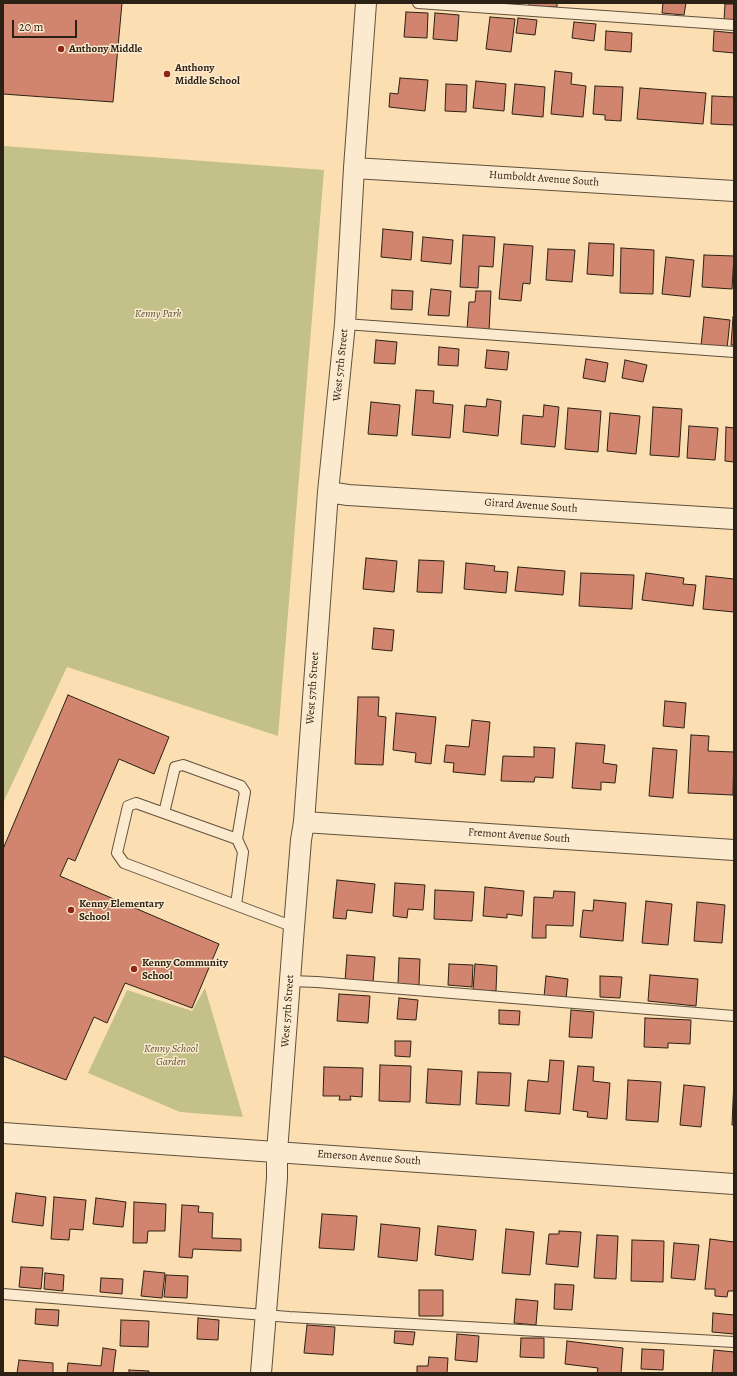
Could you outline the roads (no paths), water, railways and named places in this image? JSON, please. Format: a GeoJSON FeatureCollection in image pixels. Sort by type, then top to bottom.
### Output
{"type":"FeatureCollection","features":[{"type":"Feature","properties":{"kind":"street","name":"West 57th Street"},"geometry":{"type":"LineString","coordinates":[[261,1373],[328,492],[345,324],[354,168],[366,3]]}},
{"type":"Feature","properties":{"kind":"street","name":"Humboldt Avenue South"},"geometry":{"type":"LineString","coordinates":[[354,168],[734,191]]}},
{"type":"Feature","properties":{"kind":"street","name":"Girard Avenue South"},"geometry":{"type":"LineString","coordinates":[[328,492],[348,495],[734,519]]}},
{"type":"Feature","properties":{"kind":"street","name":"Fremont Avenue South"},"geometry":{"type":"LineString","coordinates":[[304,822],[734,850]]}},
{"type":"Feature","properties":{"kind":"street","name":"Emerson Avenue South"},"geometry":{"type":"LineString","coordinates":[[3,1133],[734,1184]]}},
{"type":"Feature","properties":{"kind":"lane"},"geometry":{"type":"LineString","coordinates":[[418,3],[734,25]]}},
{"type":"Feature","properties":{"kind":"lane"},"geometry":{"type":"LineString","coordinates":[[345,324],[734,352]]}},
{"type":"Feature","properties":{"kind":"lane"},"geometry":{"type":"LineString","coordinates":[[164,813],[175,767],[183,765],[241,786],[245,792],[236,839],[243,852],[236,905]]}},
{"type":"Feature","properties":{"kind":"lane"},"geometry":{"type":"LineString","coordinates":[[236,839],[136,803],[128,806],[117,853],[124,863],[294,927]]}},
{"type":"Feature","properties":{"kind":"lane"},"geometry":{"type":"LineString","coordinates":[[290,981],[324,982],[734,1016]]}},
{"type":"Feature","properties":{"kind":"lane"},"geometry":{"type":"LineString","coordinates":[[3,1294],[266,1315],[734,1342]]}},
{"type":"Feature","properties":{"kind":"place","name":"Anthony Middle"},"geometry":{"type":"Point","coordinates":[61,49]}},
{"type":"Feature","properties":{"kind":"place","name":"Anthony Middle School"},"geometry":{"type":"Point","coordinates":[167,74]}},
{"type":"Feature","properties":{"kind":"place","name":"Kenny Elementary School"},"geometry":{"type":"Point","coordinates":[71,910]}},
{"type":"Feature","properties":{"kind":"place","name":"Kenny Community School"},"geometry":{"type":"Point","coordinates":[134,969]}},
{"type":"Feature","properties":{"kind":"park label","name":"Kenny Park"},"geometry":{"type":"Point","coordinates":[158,314]}},
{"type":"Feature","properties":{"kind":"park label","name":"Kenny School Garden"},"geometry":{"type":"Point","coordinates":[171,1055]}}]}
